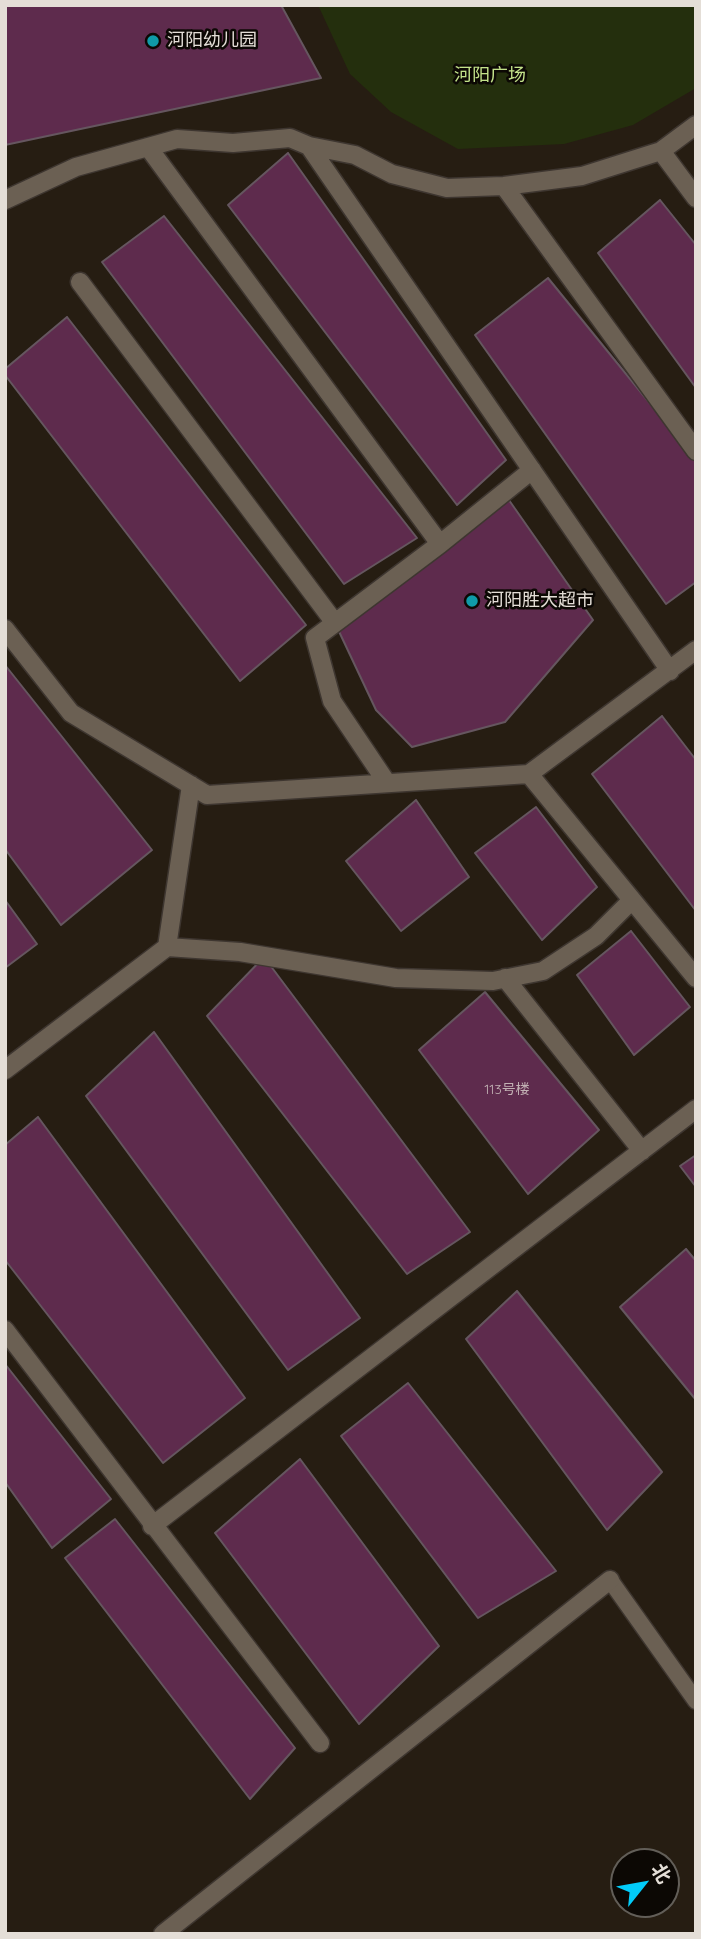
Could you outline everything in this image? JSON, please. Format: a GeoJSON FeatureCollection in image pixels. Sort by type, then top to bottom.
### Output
{"type":"FeatureCollection","features":[{"type":"Feature","properties":{"kind":"street"},"geometry":{"type":"LineString","coordinates":[[5,200],[76,167],[177,139],[233,143],[290,138],[309,146],[355,155],[392,174],[447,188],[504,186],[582,176],[661,151],[696,125]]}},
{"type":"Feature","properties":{"kind":"street"},"geometry":{"type":"LineString","coordinates":[[309,146],[670,671]]}},
{"type":"Feature","properties":{"kind":"street"},"geometry":{"type":"LineString","coordinates":[[148,147],[440,544]]}},
{"type":"Feature","properties":{"kind":"street"},"geometry":{"type":"LineString","coordinates":[[661,151],[696,198]]}},
{"type":"Feature","properties":{"kind":"street"},"geometry":{"type":"LineString","coordinates":[[504,186],[696,451]]}},
{"type":"Feature","properties":{"kind":"street"},"geometry":{"type":"LineString","coordinates":[[80,282],[335,623]]}},
{"type":"Feature","properties":{"kind":"street"},"geometry":{"type":"LineString","coordinates":[[387,783],[332,701],[315,638],[440,544],[532,470]]}},
{"type":"Feature","properties":{"kind":"street"},"geometry":{"type":"LineString","coordinates":[[5,629],[71,713],[207,795],[530,775],[696,650]]}},
{"type":"Feature","properties":{"kind":"street"},"geometry":{"type":"LineString","coordinates":[[530,775],[696,978]]}},
{"type":"Feature","properties":{"kind":"street"},"geometry":{"type":"LineString","coordinates":[[167,947],[191,785]]}},
{"type":"Feature","properties":{"kind":"street"},"geometry":{"type":"LineString","coordinates":[[5,1070],[167,947],[240,952],[396,978],[493,981],[542,971],[596,936],[632,900]]}},
{"type":"Feature","properties":{"kind":"street"},"geometry":{"type":"LineString","coordinates":[[505,978],[642,1151]]}},
{"type":"Feature","properties":{"kind":"street"},"geometry":{"type":"LineString","coordinates":[[152,1525],[696,1109]]}},
{"type":"Feature","properties":{"kind":"street"},"geometry":{"type":"LineString","coordinates":[[5,1331],[320,1743]]}},
{"type":"Feature","properties":{"kind":"street"},"geometry":{"type":"LineString","coordinates":[[163,1934],[610,1580]]}},
{"type":"Feature","properties":{"kind":"lane"},"geometry":{"type":"LineString","coordinates":[[610,1580],[696,1701]]}},
{"type":"Feature","properties":{"kind":"green space","name":"河阳广场"},"geometry":{"type":"Polygon","coordinates":[[[318,5],[696,5],[696,88],[633,125],[564,144],[458,149],[391,112],[350,74],[318,5]]]}},
{"type":"Feature","properties":{"kind":"building","name":"河阳幼儿园"},"geometry":{"type":"Polygon","coordinates":[[[5,5],[281,5],[321,78],[5,145],[5,5]]]}},
{"type":"Feature","properties":{"kind":"building"},"geometry":{"type":"Polygon","coordinates":[[[288,153],[506,460],[457,505],[228,205],[288,153]]]}},
{"type":"Feature","properties":{"kind":"building"},"geometry":{"type":"Polygon","coordinates":[[[660,200],[696,245],[696,388],[598,253],[660,200]]]}},
{"type":"Feature","properties":{"kind":"building"},"geometry":{"type":"Polygon","coordinates":[[[164,216],[417,538],[344,584],[102,262],[164,216]]]}},
{"type":"Feature","properties":{"kind":"building"},"geometry":{"type":"Polygon","coordinates":[[[548,278],[696,460],[696,582],[666,604],[475,335],[548,278]]]}},
{"type":"Feature","properties":{"kind":"building"},"geometry":{"type":"Polygon","coordinates":[[[67,317],[306,625],[240,681],[5,375],[5,369],[67,317]]]}},
{"type":"Feature","properties":{"kind":"building","name":"河阳胜大超市"},"geometry":{"type":"Polygon","coordinates":[[[504,493],[593,620],[505,722],[412,747],[376,710],[335,623],[504,493]]]}},
{"type":"Feature","properties":{"kind":"building"},"geometry":{"type":"Polygon","coordinates":[[[5,665],[152,850],[61,925],[5,849],[5,665]]]}},
{"type":"Feature","properties":{"kind":"building"},"geometry":{"type":"Polygon","coordinates":[[[662,716],[696,760],[696,911],[592,774],[662,716]]]}},
{"type":"Feature","properties":{"kind":"building"},"geometry":{"type":"Polygon","coordinates":[[[416,800],[469,877],[401,931],[346,861],[416,800]]]}},
{"type":"Feature","properties":{"kind":"building"},"geometry":{"type":"Polygon","coordinates":[[[536,807],[597,887],[542,940],[475,853],[536,807]]]}},
{"type":"Feature","properties":{"kind":"building"},"geometry":{"type":"Polygon","coordinates":[[[5,900],[37,944],[5,968],[5,900]]]}},
{"type":"Feature","properties":{"kind":"building"},"geometry":{"type":"Polygon","coordinates":[[[631,931],[690,1007],[634,1055],[577,975],[631,931]]]}},
{"type":"Feature","properties":{"kind":"building"},"geometry":{"type":"Polygon","coordinates":[[[264,957],[470,1232],[407,1274],[207,1016],[264,957]]]}},
{"type":"Feature","properties":{"kind":"building"},"geometry":{"type":"Polygon","coordinates":[[[485,992],[599,1130],[528,1194],[419,1050],[485,992]]]}},
{"type":"Feature","properties":{"kind":"building"},"geometry":{"type":"Polygon","coordinates":[[[154,1032],[360,1318],[288,1370],[86,1096],[154,1032]]]}},
{"type":"Feature","properties":{"kind":"building"},"geometry":{"type":"Polygon","coordinates":[[[38,1117],[245,1398],[163,1463],[5,1260],[5,1145],[38,1117]]]}},
{"type":"Feature","properties":{"kind":"building"},"geometry":{"type":"Polygon","coordinates":[[[696,1155],[696,1187],[680,1166],[696,1155]]]}},
{"type":"Feature","properties":{"kind":"building"},"geometry":{"type":"Polygon","coordinates":[[[686,1249],[696,1261],[696,1400],[620,1307],[686,1249]]]}},
{"type":"Feature","properties":{"kind":"building"},"geometry":{"type":"Polygon","coordinates":[[[517,1291],[662,1472],[607,1530],[466,1339],[517,1291]]]}},
{"type":"Feature","properties":{"kind":"building"},"geometry":{"type":"Polygon","coordinates":[[[5,1364],[111,1499],[52,1548],[5,1482],[5,1364]]]}},
{"type":"Feature","properties":{"kind":"building"},"geometry":{"type":"Polygon","coordinates":[[[408,1383],[556,1571],[478,1618],[341,1436],[408,1383]]]}},
{"type":"Feature","properties":{"kind":"building"},"geometry":{"type":"Polygon","coordinates":[[[300,1459],[439,1646],[359,1724],[215,1533],[300,1459]]]}},
{"type":"Feature","properties":{"kind":"building"},"geometry":{"type":"Polygon","coordinates":[[[115,1519],[295,1748],[250,1799],[65,1558],[115,1519]]]}},
{"type":"Feature","properties":{"kind":"place","name":"河阳幼儿园"},"geometry":{"type":"Point","coordinates":[153,41]}},
{"type":"Feature","properties":{"kind":"place","name":"河阳胜大超市"},"geometry":{"type":"Point","coordinates":[472,601]}}]}
